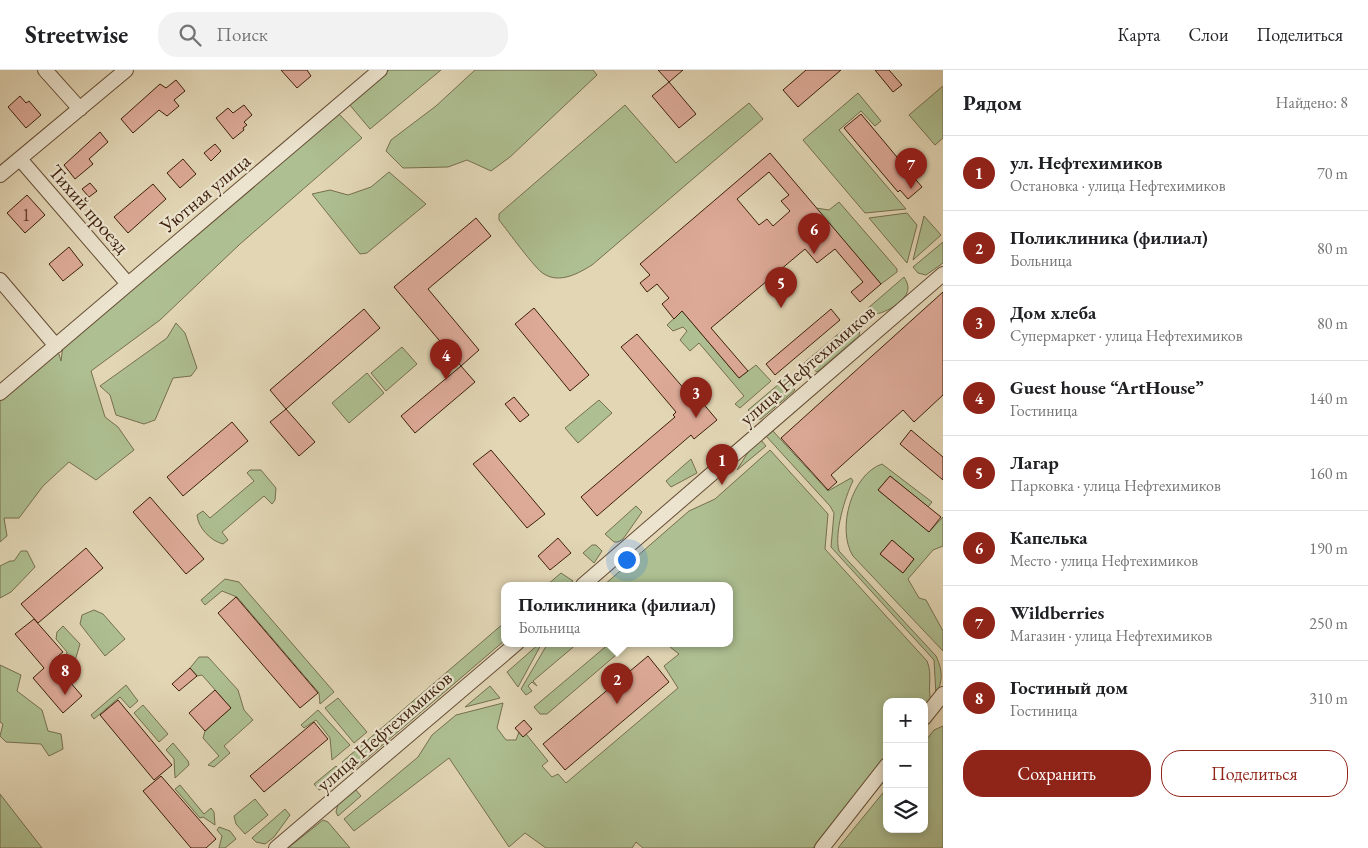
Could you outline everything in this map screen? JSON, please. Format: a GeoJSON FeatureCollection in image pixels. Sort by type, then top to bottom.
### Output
{"type":"FeatureCollection","features":[{"type":"Feature","properties":{"kind":"street"},"geometry":{"type":"LineString","coordinates":[[45,70],[80,109]]}},
{"type":"Feature","properties":{"kind":"street"},"geometry":{"type":"LineString","coordinates":[[0,175],[126,70]]}},
{"type":"Feature","properties":{"kind":"street","name":"Уютная улица"},"geometry":{"type":"LineString","coordinates":[[0,393],[380,70]]}},
{"type":"Feature","properties":{"kind":"street","name":"Тихий проезд"},"geometry":{"type":"LineString","coordinates":[[20,159],[128,284]]}},
{"type":"Feature","properties":{"kind":"street","name":"улица Нефтехимиков"},"geometry":{"type":"LineString","coordinates":[[586,582],[943,274]]}},
{"type":"Feature","properties":{"kind":"street"},"geometry":{"type":"LineString","coordinates":[[0,280],[56,346]]}},
{"type":"Feature","properties":{"kind":"street","name":"улица Нефтехимиков"},"geometry":{"type":"LineString","coordinates":[[276,848],[512,647]]}},
{"type":"Feature","properties":{"kind":"street"},"geometry":{"type":"LineString","coordinates":[[928,713],[943,694]]}},
{"type":"Feature","properties":{"kind":"street"},"geometry":{"type":"LineString","coordinates":[[822,848],[883,771]]}},
{"type":"Feature","properties":{"kind":"green space"},"geometry":{"type":"Polygon","coordinates":[[[389,70],[441,70],[370,129],[349,104],[389,70]]]}},
{"type":"Feature","properties":{"kind":"green space"},"geometry":{"type":"Polygon","coordinates":[[[475,70],[593,70],[597,75],[510,157],[491,171],[467,160],[448,167],[403,168],[386,151],[391,140],[436,106],[475,70]]]}},
{"type":"Feature","properties":{"kind":"green space"},"geometry":{"type":"Polygon","coordinates":[[[943,86],[943,138],[935,145],[909,115],[943,86]]]}},
{"type":"Feature","properties":{"kind":"green space"},"geometry":{"type":"Polygon","coordinates":[[[858,93],[881,121],[875,126],[861,111],[839,130],[906,209],[865,213],[803,140],[858,93]]]}},
{"type":"Feature","properties":{"kind":"green space"},"geometry":{"type":"Polygon","coordinates":[[[749,103],[763,119],[592,265],[575,274],[556,278],[544,274],[528,258],[499,220],[499,214],[625,105],[676,163],[749,103]]]}},
{"type":"Feature","properties":{"kind":"green space"},"geometry":{"type":"Polygon","coordinates":[[[338,113],[362,138],[240,244],[160,320],[91,371],[105,417],[118,427],[134,450],[96,480],[69,462],[43,486],[19,518],[4,518],[7,536],[0,542],[0,388],[46,348],[59,354],[61,361],[63,345],[338,113]]]}},
{"type":"Feature","properties":{"kind":"green space"},"geometry":{"type":"Polygon","coordinates":[[[389,172],[426,204],[367,253],[360,254],[312,194],[330,190],[348,195],[371,187],[389,172]]]}},
{"type":"Feature","properties":{"kind":"green space"},"geometry":{"type":"Polygon","coordinates":[[[839,202],[897,269],[897,272],[881,284],[816,208],[829,210],[839,202]]]}},
{"type":"Feature","properties":{"kind":"green space"},"geometry":{"type":"Polygon","coordinates":[[[907,213],[917,225],[907,263],[869,218],[907,213]]]}},
{"type":"Feature","properties":{"kind":"green space"},"geometry":{"type":"Polygon","coordinates":[[[924,216],[941,235],[913,260],[924,216]]]}},
{"type":"Feature","properties":{"kind":"green space"},"geometry":{"type":"Polygon","coordinates":[[[943,242],[943,263],[926,275],[918,273],[913,267],[943,242]]]}},
{"type":"Feature","properties":{"kind":"green space"},"geometry":{"type":"Polygon","coordinates":[[[904,277],[908,288],[904,298],[888,310],[871,314],[867,309],[904,277]]]}},
{"type":"Feature","properties":{"kind":"green space"},"geometry":{"type":"Polygon","coordinates":[[[682,311],[739,378],[756,365],[771,381],[740,408],[735,404],[744,396],[699,343],[690,351],[680,340],[687,331],[683,327],[673,331],[667,325],[682,311]]]}},
{"type":"Feature","properties":{"kind":"green space"},"geometry":{"type":"Polygon","coordinates":[[[857,318],[861,323],[859,336],[817,372],[804,363],[857,318]]]}},
{"type":"Feature","properties":{"kind":"green space"},"geometry":{"type":"Polygon","coordinates":[[[176,323],[185,333],[197,368],[191,376],[173,378],[155,420],[144,424],[116,415],[110,395],[100,386],[167,338],[176,323]]]}},
{"type":"Feature","properties":{"kind":"green space"},"geometry":{"type":"Polygon","coordinates":[[[402,347],[417,364],[386,391],[371,373],[402,347]]]}},
{"type":"Feature","properties":{"kind":"green space"},"geometry":{"type":"Polygon","coordinates":[[[367,373],[384,393],[349,423],[332,403],[367,373]]]}},
{"type":"Feature","properties":{"kind":"green space"},"geometry":{"type":"Polygon","coordinates":[[[786,378],[795,390],[761,419],[756,419],[748,410],[786,378]]]}},
{"type":"Feature","properties":{"kind":"green space"},"geometry":{"type":"Polygon","coordinates":[[[599,400],[612,413],[578,443],[565,428],[599,400]]]}},
{"type":"Feature","properties":{"kind":"green space"},"geometry":{"type":"Polygon","coordinates":[[[772,430],[828,491],[851,478],[853,481],[839,525],[839,551],[936,656],[941,676],[936,695],[934,660],[831,547],[834,513],[830,506],[766,436],[772,430]]]}},
{"type":"Feature","properties":{"kind":"green space"},"geometry":{"type":"Polygon","coordinates":[[[761,440],[766,446],[737,470],[750,449],[761,440]]]}},
{"type":"Feature","properties":{"kind":"green space"},"geometry":{"type":"Polygon","coordinates":[[[770,450],[828,514],[825,549],[927,661],[929,666],[931,701],[928,704],[928,698],[883,698],[883,759],[813,848],[643,848],[636,842],[632,848],[546,848],[525,833],[509,847],[449,758],[354,831],[344,819],[418,757],[432,735],[456,715],[503,703],[497,728],[506,740],[516,740],[519,732],[526,734],[548,761],[542,766],[552,777],[558,774],[566,783],[678,688],[664,666],[679,654],[670,647],[733,647],[733,582],[607,582],[689,511],[715,499],[770,450]]]}},
{"type":"Feature","properties":{"kind":"green space"},"geometry":{"type":"Polygon","coordinates":[[[691,459],[697,473],[671,487],[666,481],[691,459]]]}},
{"type":"Feature","properties":{"kind":"green space"},"geometry":{"type":"Polygon","coordinates":[[[882,464],[932,502],[928,507],[890,476],[878,490],[929,532],[943,517],[943,546],[933,550],[908,579],[919,598],[926,600],[943,631],[943,651],[853,556],[848,545],[846,532],[850,504],[855,490],[871,470],[882,464]],[[892,540],[880,554],[903,573],[914,559],[892,540]]]}},
{"type":"Feature","properties":{"kind":"green space"},"geometry":{"type":"Polygon","coordinates":[[[250,470],[261,470],[276,488],[275,500],[272,504],[264,496],[222,532],[228,540],[223,544],[218,542],[203,529],[197,515],[203,511],[210,518],[254,481],[247,473],[250,470]]]}},
{"type":"Feature","properties":{"kind":"green space"},"geometry":{"type":"Polygon","coordinates":[[[636,506],[642,512],[623,539],[614,542],[605,534],[636,506]]]}},
{"type":"Feature","properties":{"kind":"green space"},"geometry":{"type":"Polygon","coordinates":[[[592,545],[596,545],[602,551],[594,563],[583,553],[592,545]]]}},
{"type":"Feature","properties":{"kind":"green space"},"geometry":{"type":"Polygon","coordinates":[[[21,551],[27,551],[35,567],[11,592],[0,598],[0,566],[14,561],[21,551]]]}},
{"type":"Feature","properties":{"kind":"green space"},"geometry":{"type":"Polygon","coordinates":[[[561,573],[573,581],[572,582],[550,582],[561,573]]]}},
{"type":"Feature","properties":{"kind":"green space"},"geometry":{"type":"Polygon","coordinates":[[[225,579],[239,582],[334,692],[320,704],[319,693],[237,597],[222,591],[205,605],[201,600],[225,579]]]}},
{"type":"Feature","properties":{"kind":"green space"},"geometry":{"type":"Polygon","coordinates":[[[94,610],[103,614],[125,639],[105,656],[80,624],[82,615],[94,610]]]}},
{"type":"Feature","properties":{"kind":"green space"},"geometry":{"type":"Polygon","coordinates":[[[63,626],[80,644],[74,664],[76,666],[67,674],[63,669],[67,652],[56,639],[57,632],[63,626]]]}},
{"type":"Feature","properties":{"kind":"green space"},"geometry":{"type":"Polygon","coordinates":[[[501,626],[501,644],[351,772],[342,762],[501,626]]]}},
{"type":"Feature","properties":{"kind":"green space"},"geometry":{"type":"Polygon","coordinates":[[[535,647],[540,647],[518,687],[507,672],[535,647]]]}},
{"type":"Feature","properties":{"kind":"green space"},"geometry":{"type":"Polygon","coordinates":[[[546,647],[573,647],[533,681],[537,686],[532,682],[528,686],[532,691],[526,695],[521,689],[546,647]]]}},
{"type":"Feature","properties":{"kind":"green space"},"geometry":{"type":"Polygon","coordinates":[[[605,647],[625,647],[547,714],[540,714],[534,707],[605,647]]]}},
{"type":"Feature","properties":{"kind":"green space"},"geometry":{"type":"Polygon","coordinates":[[[199,657],[208,657],[238,690],[244,710],[253,720],[224,746],[230,753],[214,767],[208,765],[219,756],[203,738],[205,731],[231,708],[202,675],[197,676],[190,668],[199,657]]]}},
{"type":"Feature","properties":{"kind":"green space"},"geometry":{"type":"Polygon","coordinates":[[[0,665],[21,675],[17,691],[42,710],[48,731],[61,734],[63,749],[49,756],[41,744],[6,742],[0,736],[3,724],[0,722],[0,665]]]}},
{"type":"Feature","properties":{"kind":"green space"},"geometry":{"type":"Polygon","coordinates":[[[126,685],[138,701],[130,708],[120,697],[94,719],[91,715],[126,685]]]}},
{"type":"Feature","properties":{"kind":"green space"},"geometry":{"type":"Polygon","coordinates":[[[490,686],[500,698],[465,707],[490,686]]]}},
{"type":"Feature","properties":{"kind":"green space"},"geometry":{"type":"Polygon","coordinates":[[[338,698],[367,732],[354,743],[325,708],[338,698]]]}},
{"type":"Feature","properties":{"kind":"green space"},"geometry":{"type":"Polygon","coordinates":[[[143,705],[168,734],[159,742],[134,713],[143,705]]]}},
{"type":"Feature","properties":{"kind":"green space"},"geometry":{"type":"Polygon","coordinates":[[[318,710],[350,745],[332,760],[330,738],[316,720],[304,728],[301,725],[318,710]]]}},
{"type":"Feature","properties":{"kind":"green space"},"geometry":{"type":"Polygon","coordinates":[[[943,726],[943,848],[838,848],[883,793],[883,833],[928,833],[928,738],[934,730],[943,726]]]}},
{"type":"Feature","properties":{"kind":"green space"},"geometry":{"type":"Polygon","coordinates":[[[173,743],[188,761],[189,765],[175,778],[174,759],[166,750],[173,743]]]}},
{"type":"Feature","properties":{"kind":"green space"},"geometry":{"type":"Polygon","coordinates":[[[336,766],[345,775],[319,790],[314,784],[336,766]]]}},
{"type":"Feature","properties":{"kind":"green space"},"geometry":{"type":"Polygon","coordinates":[[[180,785],[204,814],[211,808],[214,812],[215,825],[203,817],[200,818],[175,789],[180,785]]]}},
{"type":"Feature","properties":{"kind":"green space"},"geometry":{"type":"Polygon","coordinates":[[[355,789],[361,796],[338,816],[336,812],[338,804],[355,789]]]}},
{"type":"Feature","properties":{"kind":"green space"},"geometry":{"type":"Polygon","coordinates":[[[0,794],[42,848],[0,848],[0,794]]]}},
{"type":"Feature","properties":{"kind":"green space"},"geometry":{"type":"Polygon","coordinates":[[[255,799],[268,815],[245,834],[236,824],[234,816],[255,799]]]}},
{"type":"Feature","properties":{"kind":"green space"},"geometry":{"type":"Polygon","coordinates":[[[285,809],[290,815],[274,837],[265,844],[256,842],[252,838],[285,809]]]}},
{"type":"Feature","properties":{"kind":"green space"},"geometry":{"type":"Polygon","coordinates":[[[323,820],[328,822],[350,848],[288,848],[323,820]]]}},
{"type":"Feature","properties":{"kind":"green space"},"geometry":{"type":"Polygon","coordinates":[[[219,827],[230,831],[236,839],[225,848],[219,848],[222,836],[217,830],[219,827]]]}},
{"type":"Feature","properties":{"kind":"building"},"geometry":{"type":"Polygon","coordinates":[[[281,70],[307,70],[311,76],[297,88],[281,70]]]}},
{"type":"Feature","properties":{"kind":"building"},"geometry":{"type":"Polygon","coordinates":[[[658,70],[683,70],[669,82],[658,70]]]}},
{"type":"Feature","properties":{"kind":"building"},"geometry":{"type":"Polygon","coordinates":[[[806,70],[841,70],[798,107],[783,90],[806,70]]]}},
{"type":"Feature","properties":{"kind":"building"},"geometry":{"type":"Polygon","coordinates":[[[875,70],[889,70],[902,85],[893,92],[875,70]]]}},
{"type":"Feature","properties":{"kind":"building"},"geometry":{"type":"Polygon","coordinates":[[[176,80],[185,91],[174,100],[179,106],[167,116],[159,110],[133,133],[121,119],[160,84],[166,88],[176,80]]]}},
{"type":"Feature","properties":{"kind":"building"},"geometry":{"type":"Polygon","coordinates":[[[669,82],[696,114],[679,128],[652,96],[669,82]]]}},
{"type":"Feature","properties":{"kind":"building"},"geometry":{"type":"Polygon","coordinates":[[[20,96],[26,103],[29,101],[41,115],[26,128],[8,107],[20,96]]]}},
{"type":"Feature","properties":{"kind":"building"},"geometry":{"type":"Polygon","coordinates":[[[244,105],[252,115],[244,122],[247,125],[243,128],[244,130],[233,139],[216,118],[228,108],[233,113],[244,105]]]}},
{"type":"Feature","properties":{"kind":"building"},"geometry":{"type":"Polygon","coordinates":[[[861,114],[922,187],[908,199],[900,190],[898,192],[844,128],[861,114]]]}},
{"type":"Feature","properties":{"kind":"building"},"geometry":{"type":"Polygon","coordinates":[[[100,132],[108,142],[89,159],[93,164],[75,179],[64,165],[100,132]]]}},
{"type":"Feature","properties":{"kind":"building"},"geometry":{"type":"Polygon","coordinates":[[[215,144],[221,151],[211,161],[204,153],[215,144]]]}},
{"type":"Feature","properties":{"kind":"building"},"geometry":{"type":"Polygon","coordinates":[[[770,153],[881,284],[860,302],[851,292],[863,282],[835,249],[817,263],[805,249],[711,328],[748,371],[739,378],[682,311],[674,319],[662,304],[669,298],[657,284],[647,292],[640,283],[650,275],[640,264],[770,153]],[[769,172],[737,199],[759,225],[767,219],[773,226],[790,211],[781,201],[789,195],[769,172]]]}},
{"type":"Feature","properties":{"kind":"building"},"geometry":{"type":"Polygon","coordinates":[[[183,159],[196,174],[180,188],[167,173],[183,159]]]}},
{"type":"Feature","properties":{"kind":"building"},"geometry":{"type":"Polygon","coordinates":[[[90,183],[97,191],[89,197],[82,189],[90,183]]]}},
{"type":"Feature","properties":{"kind":"building"},"geometry":{"type":"Polygon","coordinates":[[[153,184],[166,199],[128,233],[114,217],[153,184]]]}},
{"type":"Feature","properties":{"kind":"building"},"geometry":{"type":"Polygon","coordinates":[[[27,195],[45,215],[25,233],[7,213],[27,195]]]}},
{"type":"Feature","properties":{"kind":"building"},"geometry":{"type":"Polygon","coordinates":[[[476,218],[491,236],[428,289],[479,350],[461,366],[394,287],[476,218]]]}},
{"type":"Feature","properties":{"kind":"building"},"geometry":{"type":"Polygon","coordinates":[[[69,247],[83,265],[63,281],[49,264],[69,247]]]}},
{"type":"Feature","properties":{"kind":"building"},"geometry":{"type":"Polygon","coordinates":[[[943,292],[943,395],[914,422],[903,410],[831,475],[837,482],[828,490],[781,438],[943,292]]]}},
{"type":"Feature","properties":{"kind":"building"},"geometry":{"type":"Polygon","coordinates":[[[534,308],[589,375],[570,391],[515,324],[534,308]]]}},
{"type":"Feature","properties":{"kind":"building"},"geometry":{"type":"Polygon","coordinates":[[[364,309],[380,328],[286,409],[270,390],[364,309]]]}},
{"type":"Feature","properties":{"kind":"building"},"geometry":{"type":"Polygon","coordinates":[[[831,309],[840,320],[775,375],[766,364],[831,309]]]}},
{"type":"Feature","properties":{"kind":"building"},"geometry":{"type":"Polygon","coordinates":[[[637,334],[692,398],[696,395],[717,420],[694,439],[691,435],[597,516],[581,497],[675,417],[673,415],[676,412],[621,347],[637,334]]]}},
{"type":"Feature","properties":{"kind":"building"},"geometry":{"type":"Polygon","coordinates":[[[461,366],[475,382],[415,433],[401,416],[461,366]]]}},
{"type":"Feature","properties":{"kind":"building"},"geometry":{"type":"Polygon","coordinates":[[[514,397],[529,415],[520,422],[505,404],[514,397]]]}},
{"type":"Feature","properties":{"kind":"building"},"geometry":{"type":"Polygon","coordinates":[[[286,409],[315,442],[299,456],[270,422],[286,409]]]}},
{"type":"Feature","properties":{"kind":"building"},"geometry":{"type":"Polygon","coordinates":[[[232,422],[248,441],[183,496],[167,477],[232,422]]]}},
{"type":"Feature","properties":{"kind":"building"},"geometry":{"type":"Polygon","coordinates":[[[911,430],[943,457],[943,480],[900,444],[911,430]]]}},
{"type":"Feature","properties":{"kind":"building"},"geometry":{"type":"Polygon","coordinates":[[[491,450],[545,514],[527,528],[473,464],[491,450]]]}},
{"type":"Feature","properties":{"kind":"building"},"geometry":{"type":"Polygon","coordinates":[[[890,476],[941,517],[929,532],[878,490],[890,476]]]}},
{"type":"Feature","properties":{"kind":"building"},"geometry":{"type":"Polygon","coordinates":[[[150,497],[204,559],[186,574],[133,512],[150,497]]]}},
{"type":"Feature","properties":{"kind":"building"},"geometry":{"type":"Polygon","coordinates":[[[558,538],[571,553],[550,570],[538,556],[558,538]]]}},
{"type":"Feature","properties":{"kind":"building"},"geometry":{"type":"Polygon","coordinates":[[[892,540],[914,559],[903,573],[880,554],[892,540]]]}},
{"type":"Feature","properties":{"kind":"building"},"geometry":{"type":"Polygon","coordinates":[[[86,548],[103,568],[38,623],[21,604],[86,548]]]}},
{"type":"Feature","properties":{"kind":"building"},"geometry":{"type":"Polygon","coordinates":[[[236,597],[318,693],[300,708],[218,613],[236,597]]]}},
{"type":"Feature","properties":{"kind":"building"},"geometry":{"type":"Polygon","coordinates":[[[34,619],[63,652],[52,661],[82,696],[63,713],[33,678],[44,668],[15,634],[34,619]]]}},
{"type":"Feature","properties":{"kind":"building"},"geometry":{"type":"Polygon","coordinates":[[[648,656],[669,682],[565,770],[543,744],[648,656]]]}},
{"type":"Feature","properties":{"kind":"building"},"geometry":{"type":"Polygon","coordinates":[[[190,668],[197,676],[179,691],[172,684],[190,668]]]}},
{"type":"Feature","properties":{"kind":"building"},"geometry":{"type":"Polygon","coordinates":[[[215,690],[231,708],[205,731],[189,713],[215,690]]]}},
{"type":"Feature","properties":{"kind":"building"},"geometry":{"type":"Polygon","coordinates":[[[118,700],[172,765],[154,780],[100,715],[118,700]]]}},
{"type":"Feature","properties":{"kind":"building"},"geometry":{"type":"Polygon","coordinates":[[[524,720],[532,729],[523,737],[515,728],[524,720]]]}},
{"type":"Feature","properties":{"kind":"building"},"geometry":{"type":"Polygon","coordinates":[[[314,722],[328,739],[264,792],[250,776],[314,722]]]}},
{"type":"Feature","properties":{"kind":"building"},"geometry":{"type":"Polygon","coordinates":[[[161,776],[216,839],[206,848],[191,848],[143,791],[161,776]]]}},
{"type":"Feature","properties":{"kind":"place","name":"Wildberries"},"geometry":{"type":"Point","coordinates":[911,189]}},
{"type":"Feature","properties":{"kind":"place","name":"Капелька"},"geometry":{"type":"Point","coordinates":[814,254]}},
{"type":"Feature","properties":{"kind":"place","name":"Лагар"},"geometry":{"type":"Point","coordinates":[781,308]}},
{"type":"Feature","properties":{"kind":"place","name":"Guest house “ArtHouse”"},"geometry":{"type":"Point","coordinates":[446,380]}},
{"type":"Feature","properties":{"kind":"place","name":"Дом хлеба"},"geometry":{"type":"Point","coordinates":[696,418]}},
{"type":"Feature","properties":{"kind":"place","name":"ул. Нефтехимиков"},"geometry":{"type":"Point","coordinates":[722,485]}},
{"type":"Feature","properties":{"kind":"place","name":"Гостиный дом"},"geometry":{"type":"Point","coordinates":[65,695]}},
{"type":"Feature","properties":{"kind":"place","name":"Поликлиника (филиал)"},"geometry":{"type":"Point","coordinates":[617,704]}}]}
